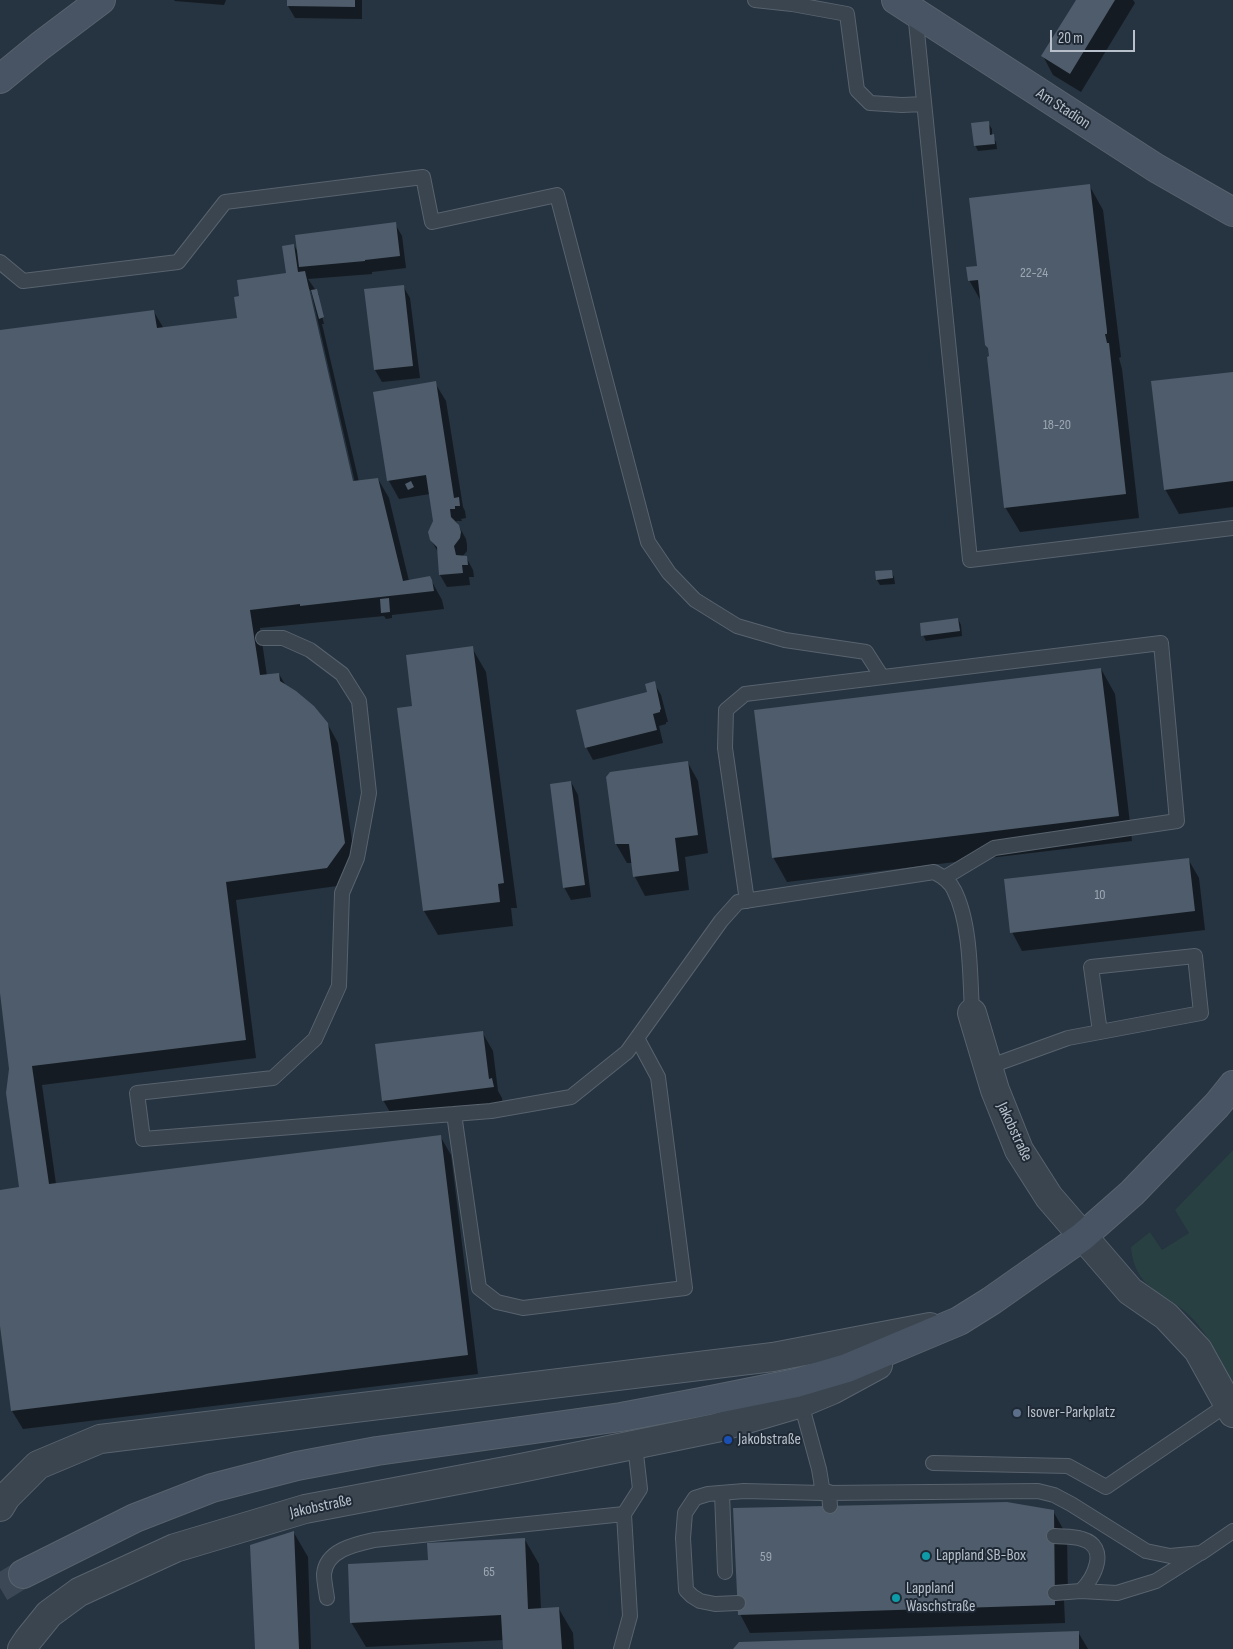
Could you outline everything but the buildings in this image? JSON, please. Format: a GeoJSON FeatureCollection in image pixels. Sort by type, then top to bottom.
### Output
{"type":"FeatureCollection","features":[{"type":"Feature","properties":{"kind":"main road"},"geometry":{"type":"LineString","coordinates":[[0,78],[101,0]]}},
{"type":"Feature","properties":{"kind":"main road","name":"Am Stadion"},"geometry":{"type":"LineString","coordinates":[[905,6],[1156,168],[1233,212]]}},
{"type":"Feature","properties":{"kind":"main road","name":"Jakobstraße"},"geometry":{"type":"LineString","coordinates":[[958,1321],[991,1301],[1082,1237],[1132,1193],[1217,1105],[1233,1085]]}},
{"type":"Feature","properties":{"kind":"main road"},"geometry":{"type":"LineString","coordinates":[[22,1574],[135,1518],[212,1488],[297,1466],[377,1451],[621,1417],[796,1383],[847,1368],[958,1321]]}},
{"type":"Feature","properties":{"kind":"street","name":"Jakobstraße"},"geometry":{"type":"LineString","coordinates":[[972,1014],[995,1090],[1019,1150],[1050,1197],[1082,1237],[1130,1291],[1166,1316],[1198,1350],[1230,1409]]}},
{"type":"Feature","properties":{"kind":"street","name":"Jakobstraße"},"geometry":{"type":"LineString","coordinates":[[22,1649],[50,1614],[79,1592],[175,1548],[305,1509],[506,1471],[716,1428],[801,1403],[832,1390],[958,1321]]}},
{"type":"Feature","properties":{"kind":"street","name":"Jakobstraße"},"geometry":{"type":"LineString","coordinates":[[0,1507],[6,1497],[38,1465],[100,1439],[773,1357],[958,1321]]}},
{"type":"Feature","properties":{"kind":"lane"},"geometry":{"type":"LineString","coordinates":[[755,0],[789,2],[847,14],[857,90],[870,103],[924,104]]}},
{"type":"Feature","properties":{"kind":"lane"},"geometry":{"type":"LineString","coordinates":[[905,6],[924,104],[970,560],[1233,528]]}},
{"type":"Feature","properties":{"kind":"lane"},"geometry":{"type":"LineString","coordinates":[[0,262],[23,281],[178,262],[225,202],[422,177],[432,222],[557,195],[648,542],[669,573],[695,600],[737,626],[785,640],[866,652],[882,677]]}},
{"type":"Feature","properties":{"kind":"lane"},"geometry":{"type":"LineString","coordinates":[[263,638],[283,638],[310,650],[342,674],[359,701],[369,793],[357,858],[342,893],[339,986],[315,1039],[274,1078],[137,1093],[143,1139],[491,1111],[571,1097],[627,1052],[721,921],[738,902],[934,872],[944,878],[954,889],[962,912],[970,959],[972,1014]]}},
{"type":"Feature","properties":{"kind":"lane"},"geometry":{"type":"LineString","coordinates":[[747,901],[725,748],[726,710],[745,694],[1160,643],[1177,822],[994,848],[944,878]]}},
{"type":"Feature","properties":{"kind":"lane"},"geometry":{"type":"LineString","coordinates":[[988,1067],[1068,1038],[1100,1032],[1201,1013],[1195,956],[1092,967],[1100,1032]]}},
{"type":"Feature","properties":{"kind":"lane"},"geometry":{"type":"LineString","coordinates":[[454,1114],[479,1288],[497,1302],[523,1308],[685,1288],[658,1077],[637,1038]]}},
{"type":"Feature","properties":{"kind":"lane"},"geometry":{"type":"LineString","coordinates":[[801,1403],[827,1497]]}},
{"type":"Feature","properties":{"kind":"lane"},"geometry":{"type":"LineString","coordinates":[[932,1463],[1068,1466],[1106,1487],[1230,1409]]}},
{"type":"Feature","properties":{"kind":"lane"},"geometry":{"type":"LineString","coordinates":[[621,1649],[630,1616],[624,1514],[640,1488],[635,1445]]}},
{"type":"Feature","properties":{"kind":"lane"},"geometry":{"type":"LineString","coordinates":[[738,1603],[715,1604],[700,1601],[686,1590],[683,1538],[685,1513],[695,1498],[708,1494],[744,1491],[827,1497],[1038,1490],[1054,1495],[1071,1504],[1146,1551],[1170,1556],[1201,1553]]}},
{"type":"Feature","properties":{"kind":"lane"},"geometry":{"type":"LineString","coordinates":[[722,1493],[725,1572]]}},
{"type":"Feature","properties":{"kind":"lane"},"geometry":{"type":"LineString","coordinates":[[327,1598],[324,1572],[332,1557],[350,1545],[374,1540],[624,1514]]}},
{"type":"Feature","properties":{"kind":"lane"},"geometry":{"type":"LineString","coordinates":[[1054,1593],[1081,1591],[1117,1594],[1156,1581],[1233,1531]]}},
{"type":"Feature","properties":{"kind":"lane"},"geometry":{"type":"LineString","coordinates":[[1054,1536],[1082,1538],[1094,1548],[1098,1560],[1096,1571],[1090,1582],[1081,1591]]}},
{"type":"Feature","properties":{"kind":"green space"},"geometry":{"type":"Polygon","coordinates":[[[1233,1150],[1233,1382],[1210,1342],[1194,1320],[1184,1310],[1154,1290],[1139,1274],[1131,1247],[1150,1232],[1162,1250],[1189,1233],[1175,1210],[1233,1150]]]}},
{"type":"Feature","properties":{"kind":"tunnel"},"geometry":{"type":"LineString","coordinates":[[0,1588],[23,1574]]}},
{"type":"Feature","properties":{"kind":"place","name":"Isover-Parkplatz"},"geometry":{"type":"Point","coordinates":[1017,1413]}},
{"type":"Feature","properties":{"kind":"place","name":"Jakobstraße"},"geometry":{"type":"Point","coordinates":[728,1440]}},
{"type":"Feature","properties":{"kind":"place","name":"Lappland SB-Box"},"geometry":{"type":"Point","coordinates":[926,1556]}},
{"type":"Feature","properties":{"kind":"place","name":"Lappland Waschstraße"},"geometry":{"type":"Point","coordinates":[896,1598]}}]}
